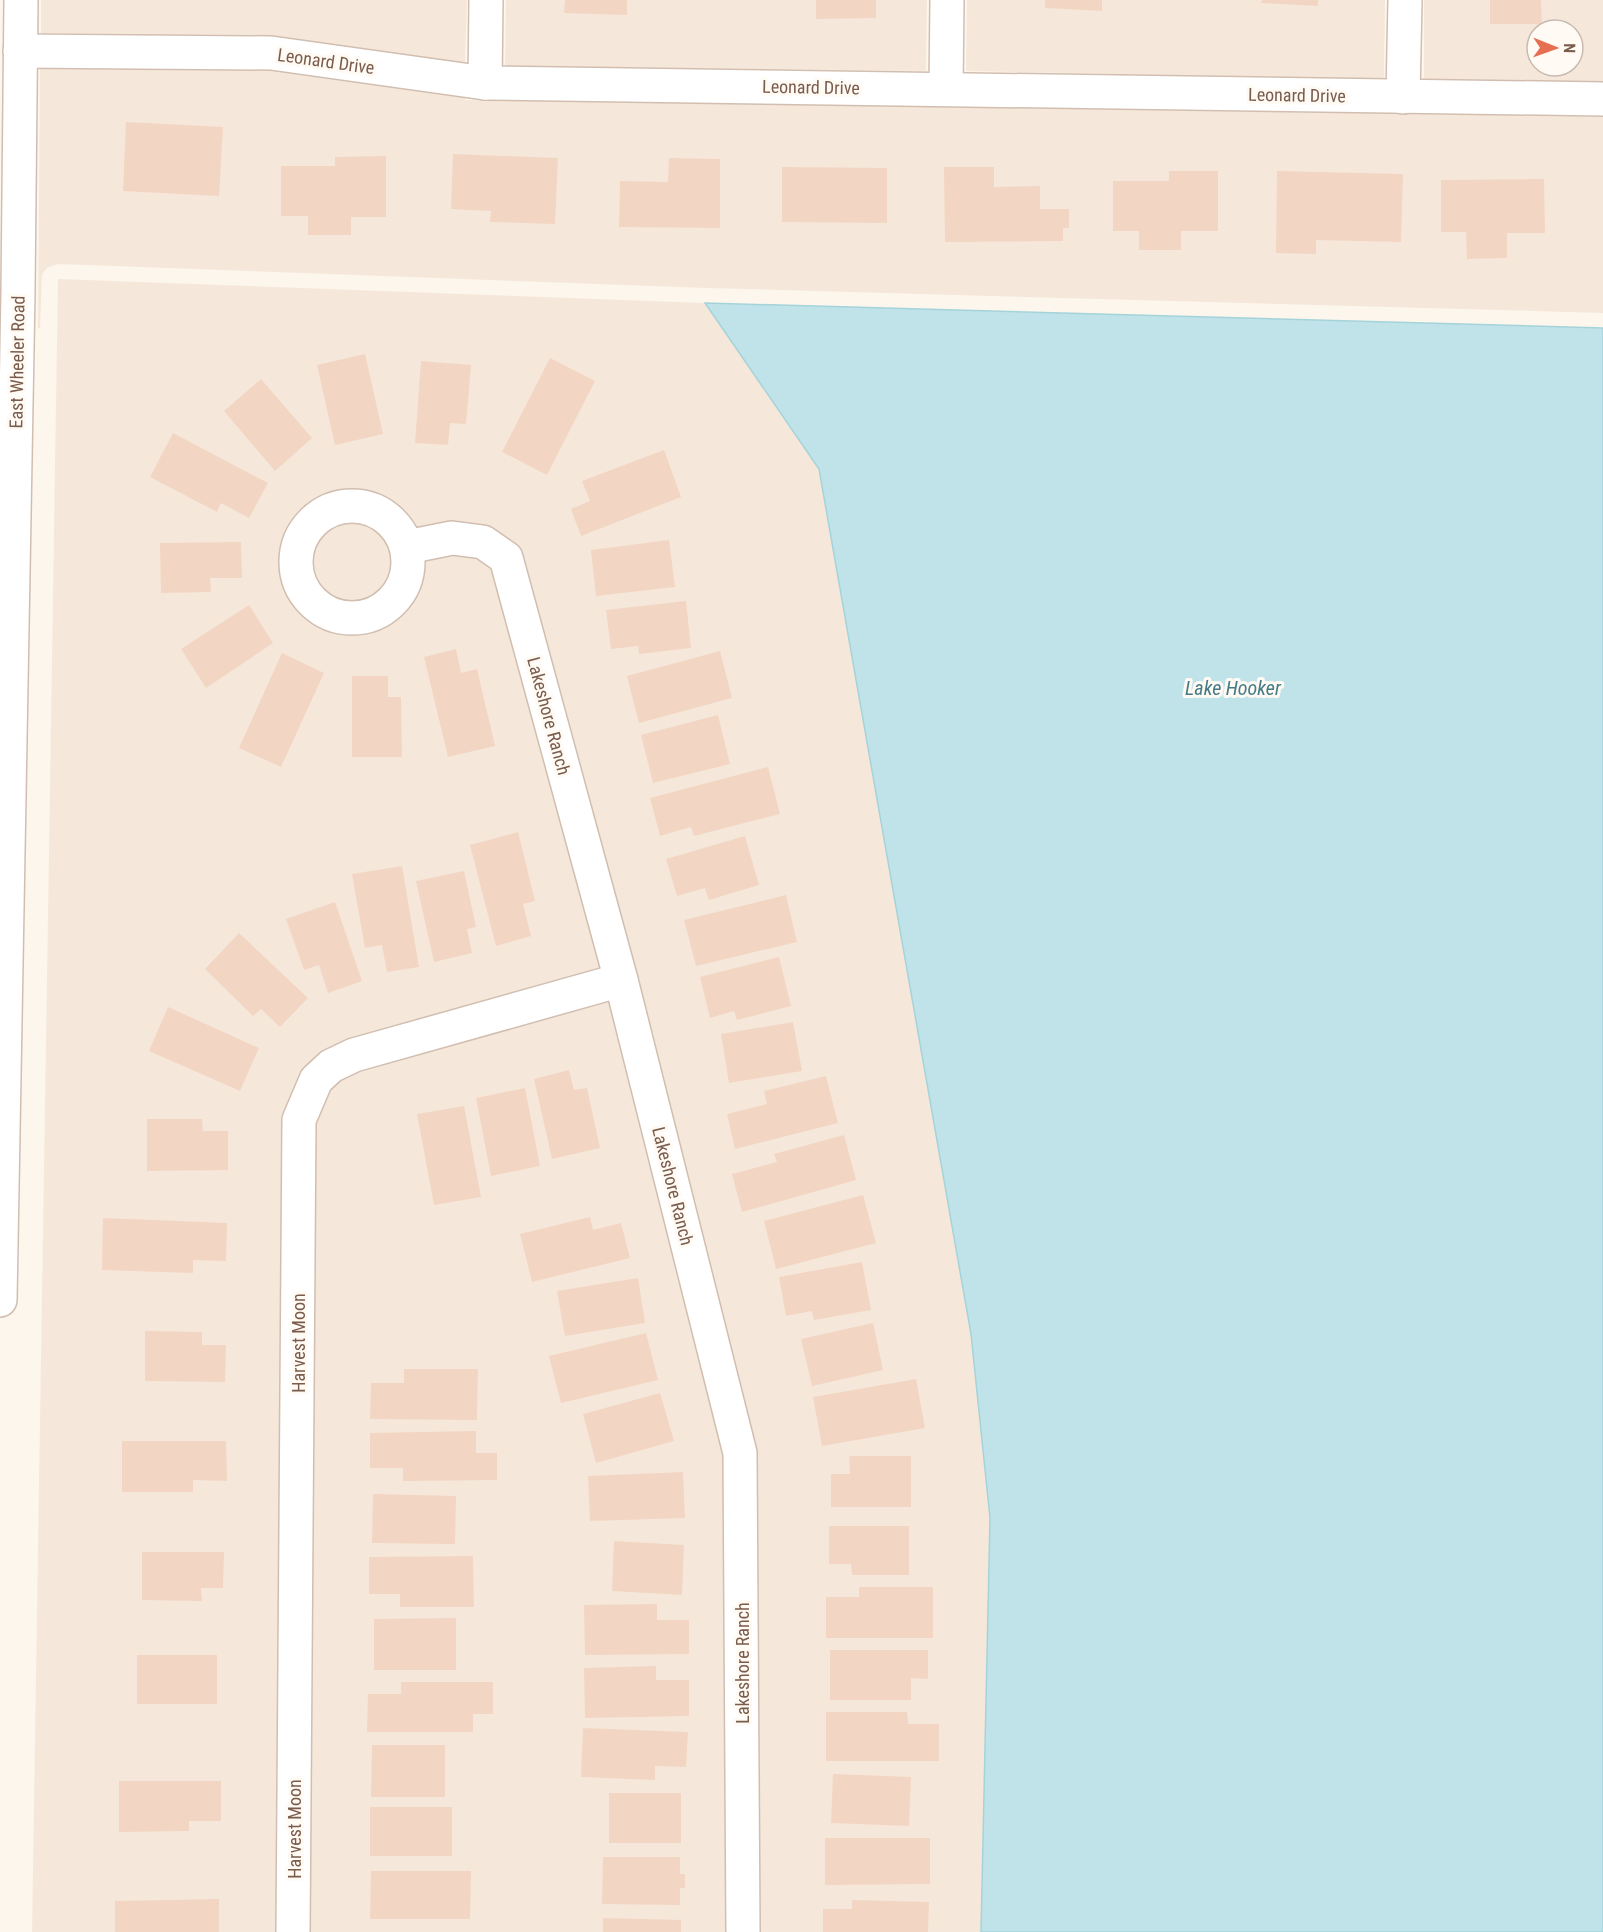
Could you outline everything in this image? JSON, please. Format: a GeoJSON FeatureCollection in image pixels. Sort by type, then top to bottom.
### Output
{"type":"FeatureCollection","features":[{"type":"Feature","properties":{"kind":"street","name":"East Wheeler Road"},"geometry":{"type":"LineString","coordinates":[[0,1300],[9,291],[21,0]]}},
{"type":"Feature","properties":{"kind":"street"},"geometry":{"type":"LineString","coordinates":[[485,83],[486,0]]}},
{"type":"Feature","properties":{"kind":"street"},"geometry":{"type":"LineString","coordinates":[[946,88],[947,0]]}},
{"type":"Feature","properties":{"kind":"street"},"geometry":{"type":"LineString","coordinates":[[1403,97],[1404,0]]}},
{"type":"Feature","properties":{"kind":"street","name":"Leonard Drive"},"geometry":{"type":"LineString","coordinates":[[20,51],[271,53],[485,83],[1603,99]]}},
{"type":"Feature","properties":{"kind":"street","name":"Lakeshore Ranch"},"geometry":{"type":"LineString","coordinates":[[407,547],[452,538],[483,542],[506,558],[621,980],[740,1453],[743,1932]]}},
{"type":"Feature","properties":{"kind":"street","name":"Harvest Moon"},"geometry":{"type":"LineString","coordinates":[[293,1932],[299,1120],[316,1080],[331,1066],[354,1055],[621,980]]}},
{"type":"Feature","properties":{"kind":"shaded area"},"geometry":{"type":"Polygon","coordinates":[[[41,0],[467,0],[465,63],[271,35],[41,33],[41,0]]]}},
{"type":"Feature","properties":{"kind":"shaded area"},"geometry":{"type":"Polygon","coordinates":[[[506,0],[927,0],[926,71],[505,66],[506,0]]]}},
{"type":"Feature","properties":{"kind":"shaded area"},"geometry":{"type":"Polygon","coordinates":[[[967,0],[1385,0],[1384,79],[966,71],[967,0]]]}},
{"type":"Feature","properties":{"kind":"shaded area"},"geometry":{"type":"Polygon","coordinates":[[[1424,0],[1603,0],[1603,82],[1424,79],[1424,0]]]}},
{"type":"Feature","properties":{"kind":"shaded area"},"geometry":{"type":"Polygon","coordinates":[[[40,69],[269,71],[465,98],[465,100],[1603,117],[1603,313],[706,288],[59,264],[48,267],[42,274],[40,328],[38,328],[40,69]]]}},
{"type":"Feature","properties":{"kind":"shaded area"},"geometry":{"type":"Polygon","coordinates":[[[58,279],[705,303],[746,353],[819,468],[971,1334],[990,1518],[981,1932],[32,1932],[58,279]]]}},
{"type":"Feature","properties":{"kind":"water","name":"Lake Hooker"},"geometry":{"type":"Polygon","coordinates":[[[705,303],[1603,328],[1603,1932],[981,1932],[990,1518],[971,1334],[819,469],[705,303]]]}},
{"type":"Feature","properties":{"kind":"building"},"geometry":{"type":"Polygon","coordinates":[[[565,0],[627,0],[627,15],[564,13],[565,0]]]}},
{"type":"Feature","properties":{"kind":"building"},"geometry":{"type":"Polygon","coordinates":[[[816,0],[876,0],[876,18],[816,19],[816,0]]]}},
{"type":"Feature","properties":{"kind":"building"},"geometry":{"type":"Polygon","coordinates":[[[1045,0],[1102,0],[1102,11],[1045,8],[1045,0]]]}},
{"type":"Feature","properties":{"kind":"building"},"geometry":{"type":"Polygon","coordinates":[[[1262,0],[1318,0],[1318,6],[1261,3],[1262,0]]]}},
{"type":"Feature","properties":{"kind":"building"},"geometry":{"type":"Polygon","coordinates":[[[1490,0],[1541,0],[1542,18],[1525,18],[1525,24],[1490,24],[1490,0]]]}},
{"type":"Feature","properties":{"kind":"building"},"geometry":{"type":"Polygon","coordinates":[[[126,122],[223,127],[219,196],[123,191],[126,122]]]}},
{"type":"Feature","properties":{"kind":"building"},"geometry":{"type":"Polygon","coordinates":[[[453,154],[558,158],[555,224],[490,222],[491,211],[451,209],[453,154]]]}},
{"type":"Feature","properties":{"kind":"building"},"geometry":{"type":"Polygon","coordinates":[[[386,156],[386,217],[351,217],[351,235],[308,235],[308,216],[281,216],[281,166],[335,166],[335,157],[386,156]]]}},
{"type":"Feature","properties":{"kind":"building"},"geometry":{"type":"Polygon","coordinates":[[[669,158],[720,159],[720,228],[619,227],[620,181],[668,182],[669,158]]]}},
{"type":"Feature","properties":{"kind":"building"},"geometry":{"type":"Polygon","coordinates":[[[782,167],[887,168],[887,223],[782,222],[782,167]]]}},
{"type":"Feature","properties":{"kind":"building"},"geometry":{"type":"Polygon","coordinates":[[[944,167],[994,167],[994,187],[1040,186],[1040,209],[1069,209],[1069,228],[1063,228],[1063,241],[945,242],[944,167]]]}},
{"type":"Feature","properties":{"kind":"building"},"geometry":{"type":"Polygon","coordinates":[[[1169,171],[1218,171],[1218,231],[1181,231],[1181,250],[1139,250],[1139,231],[1113,231],[1113,181],[1169,181],[1169,171]]]}},
{"type":"Feature","properties":{"kind":"building"},"geometry":{"type":"Polygon","coordinates":[[[1277,171],[1403,174],[1401,242],[1316,240],[1316,254],[1276,253],[1277,171]]]}},
{"type":"Feature","properties":{"kind":"building"},"geometry":{"type":"Polygon","coordinates":[[[1544,179],[1545,233],[1507,233],[1507,258],[1467,259],[1466,232],[1441,232],[1441,180],[1544,179]]]}},
{"type":"Feature","properties":{"kind":"building"},"geometry":{"type":"Polygon","coordinates":[[[365,354],[383,434],[335,445],[317,365],[365,354]]]}},
{"type":"Feature","properties":{"kind":"building"},"geometry":{"type":"Polygon","coordinates":[[[550,358],[595,381],[547,475],[502,452],[550,358]]]}},
{"type":"Feature","properties":{"kind":"building"},"geometry":{"type":"Polygon","coordinates":[[[421,361],[471,365],[466,424],[450,423],[448,445],[415,443],[421,361]]]}},
{"type":"Feature","properties":{"kind":"building"},"geometry":{"type":"Polygon","coordinates":[[[261,379],[312,438],[275,471],[224,411],[261,379]]]}},
{"type":"Feature","properties":{"kind":"building"},"geometry":{"type":"Polygon","coordinates":[[[173,433],[268,483],[249,518],[221,503],[217,512],[150,477],[173,433]]]}},
{"type":"Feature","properties":{"kind":"building"},"geometry":{"type":"Polygon","coordinates":[[[664,450],[681,497],[581,536],[571,509],[590,501],[582,481],[664,450]]]}},
{"type":"Feature","properties":{"kind":"building"},"geometry":{"type":"Polygon","coordinates":[[[669,540],[675,587],[596,596],[591,550],[669,540]]]}},
{"type":"Feature","properties":{"kind":"building"},"geometry":{"type":"Polygon","coordinates":[[[241,542],[242,578],[210,578],[211,592],[161,593],[160,543],[241,542]]]}},
{"type":"Feature","properties":{"kind":"building"},"geometry":{"type":"Polygon","coordinates":[[[686,601],[691,648],[639,654],[638,646],[611,649],[606,610],[686,601]]]}},
{"type":"Feature","properties":{"kind":"building"},"geometry":{"type":"Polygon","coordinates":[[[249,605],[273,643],[206,688],[181,649],[249,605]]]}},
{"type":"Feature","properties":{"kind":"building"},"geometry":{"type":"Polygon","coordinates":[[[456,649],[461,673],[477,669],[495,746],[448,757],[424,657],[456,649]]]}},
{"type":"Feature","properties":{"kind":"building"},"geometry":{"type":"Polygon","coordinates":[[[720,651],[732,698],[639,723],[627,676],[720,651]]]}},
{"type":"Feature","properties":{"kind":"building"},"geometry":{"type":"Polygon","coordinates":[[[282,653],[324,673],[281,767],[239,748],[282,653]]]}},
{"type":"Feature","properties":{"kind":"building"},"geometry":{"type":"Polygon","coordinates":[[[352,676],[388,676],[388,697],[401,697],[402,757],[352,757],[352,676]]]}},
{"type":"Feature","properties":{"kind":"building"},"geometry":{"type":"Polygon","coordinates":[[[718,715],[730,764],[653,783],[641,735],[718,715]]]}},
{"type":"Feature","properties":{"kind":"building"},"geometry":{"type":"Polygon","coordinates":[[[768,767],[780,814],[694,836],[691,827],[660,836],[650,798],[768,767]]]}},
{"type":"Feature","properties":{"kind":"building"},"geometry":{"type":"Polygon","coordinates":[[[518,832],[535,901],[523,904],[531,936],[496,946],[470,845],[518,832]]]}},
{"type":"Feature","properties":{"kind":"building"},"geometry":{"type":"Polygon","coordinates":[[[745,836],[759,885],[709,900],[705,888],[677,896],[666,859],[745,836]]]}},
{"type":"Feature","properties":{"kind":"building"},"geometry":{"type":"Polygon","coordinates":[[[402,866],[419,967],[387,972],[382,945],[365,948],[352,874],[402,866]]]}},
{"type":"Feature","properties":{"kind":"building"},"geometry":{"type":"Polygon","coordinates":[[[464,871],[476,927],[467,929],[472,953],[434,962],[416,881],[464,871]]]}},
{"type":"Feature","properties":{"kind":"building"},"geometry":{"type":"Polygon","coordinates":[[[786,895],[797,942],[696,966],[684,920],[786,895]]]}},
{"type":"Feature","properties":{"kind":"building"},"geometry":{"type":"Polygon","coordinates":[[[335,902],[362,981],[328,993],[319,965],[304,970],[286,919],[335,902]]]}},
{"type":"Feature","properties":{"kind":"building"},"geometry":{"type":"Polygon","coordinates":[[[239,933],[308,998],[280,1027],[261,1009],[253,1016],[205,969],[239,933]]]}},
{"type":"Feature","properties":{"kind":"building"},"geometry":{"type":"Polygon","coordinates":[[[779,957],[791,1006],[737,1020],[734,1011],[710,1018],[700,977],[779,957]]]}},
{"type":"Feature","properties":{"kind":"building"},"geometry":{"type":"Polygon","coordinates":[[[168,1007],[259,1048],[240,1091],[149,1051],[168,1007]]]}},
{"type":"Feature","properties":{"kind":"building"},"geometry":{"type":"Polygon","coordinates":[[[793,1022],[802,1071],[729,1083],[721,1034],[793,1022]]]}},
{"type":"Feature","properties":{"kind":"building"},"geometry":{"type":"Polygon","coordinates":[[[569,1070],[574,1090],[587,1088],[600,1148],[552,1159],[534,1079],[569,1070]]]}},
{"type":"Feature","properties":{"kind":"building"},"geometry":{"type":"Polygon","coordinates":[[[826,1076],[838,1123],[735,1149],[727,1114],[767,1104],[764,1091],[826,1076]]]}},
{"type":"Feature","properties":{"kind":"building"},"geometry":{"type":"Polygon","coordinates":[[[525,1088],[540,1166],[491,1176],[476,1098],[525,1088]]]}},
{"type":"Feature","properties":{"kind":"building"},"geometry":{"type":"Polygon","coordinates":[[[464,1106],[481,1197],[434,1205],[417,1114],[464,1106]]]}},
{"type":"Feature","properties":{"kind":"building"},"geometry":{"type":"Polygon","coordinates":[[[147,1119],[202,1119],[203,1131],[228,1131],[228,1170],[147,1171],[147,1119]]]}},
{"type":"Feature","properties":{"kind":"building"},"geometry":{"type":"Polygon","coordinates":[[[844,1135],[856,1180],[742,1212],[732,1174],[777,1162],[774,1154],[844,1135]]]}},
{"type":"Feature","properties":{"kind":"building"},"geometry":{"type":"Polygon","coordinates":[[[863,1195],[876,1243],[776,1269],[764,1221],[863,1195]]]}},
{"type":"Feature","properties":{"kind":"building"},"geometry":{"type":"Polygon","coordinates":[[[590,1217],[593,1230],[621,1223],[630,1258],[532,1282],[520,1234],[590,1217]]]}},
{"type":"Feature","properties":{"kind":"building"},"geometry":{"type":"Polygon","coordinates":[[[103,1218],[227,1223],[226,1261],[193,1260],[193,1273],[102,1270],[103,1218]]]}},
{"type":"Feature","properties":{"kind":"building"},"geometry":{"type":"Polygon","coordinates":[[[862,1262],[871,1310],[814,1320],[812,1311],[786,1316],[779,1277],[862,1262]]]}},
{"type":"Feature","properties":{"kind":"building"},"geometry":{"type":"Polygon","coordinates":[[[638,1278],[645,1323],[565,1336],[557,1291],[638,1278]]]}},
{"type":"Feature","properties":{"kind":"building"},"geometry":{"type":"Polygon","coordinates":[[[873,1323],[883,1370],[812,1386],[801,1339],[873,1323]]]}},
{"type":"Feature","properties":{"kind":"building"},"geometry":{"type":"Polygon","coordinates":[[[145,1331],[202,1332],[202,1345],[226,1345],[225,1382],[145,1381],[145,1331]]]}},
{"type":"Feature","properties":{"kind":"building"},"geometry":{"type":"Polygon","coordinates":[[[646,1333],[658,1380],[561,1403],[549,1356],[646,1333]]]}},
{"type":"Feature","properties":{"kind":"building"},"geometry":{"type":"Polygon","coordinates":[[[404,1369],[478,1369],[477,1420],[370,1419],[371,1383],[404,1383],[404,1369]]]}},
{"type":"Feature","properties":{"kind":"building"},"geometry":{"type":"Polygon","coordinates":[[[916,1379],[925,1428],[822,1446],[813,1397],[916,1379]]]}},
{"type":"Feature","properties":{"kind":"building"},"geometry":{"type":"Polygon","coordinates":[[[660,1393],[674,1441],[596,1463],[583,1414],[660,1393]]]}},
{"type":"Feature","properties":{"kind":"building"},"geometry":{"type":"Polygon","coordinates":[[[476,1431],[476,1453],[497,1453],[497,1480],[403,1481],[403,1468],[370,1468],[370,1433],[476,1431]]]}},
{"type":"Feature","properties":{"kind":"building"},"geometry":{"type":"Polygon","coordinates":[[[122,1441],[226,1441],[227,1481],[193,1480],[193,1492],[122,1492],[122,1441]]]}},
{"type":"Feature","properties":{"kind":"building"},"geometry":{"type":"Polygon","coordinates":[[[849,1456],[911,1456],[911,1507],[831,1507],[831,1474],[850,1474],[849,1456]]]}},
{"type":"Feature","properties":{"kind":"building"},"geometry":{"type":"Polygon","coordinates":[[[683,1472],[685,1518],[590,1521],[588,1476],[683,1472]]]}},
{"type":"Feature","properties":{"kind":"building"},"geometry":{"type":"Polygon","coordinates":[[[373,1494],[456,1496],[455,1544],[372,1543],[373,1494]]]}},
{"type":"Feature","properties":{"kind":"building"},"geometry":{"type":"Polygon","coordinates":[[[829,1526],[909,1526],[909,1575],[852,1575],[851,1564],[829,1564],[829,1526]]]}},
{"type":"Feature","properties":{"kind":"building"},"geometry":{"type":"Polygon","coordinates":[[[614,1541],[684,1545],[682,1595],[612,1591],[614,1541]]]}},
{"type":"Feature","properties":{"kind":"building"},"geometry":{"type":"Polygon","coordinates":[[[142,1552],[224,1552],[223,1588],[201,1588],[202,1601],[142,1600],[142,1552]]]}},
{"type":"Feature","properties":{"kind":"building"},"geometry":{"type":"Polygon","coordinates":[[[473,1556],[474,1607],[400,1607],[400,1594],[369,1594],[369,1557],[473,1556]]]}},
{"type":"Feature","properties":{"kind":"building"},"geometry":{"type":"Polygon","coordinates":[[[859,1587],[933,1587],[933,1638],[826,1638],[826,1597],[859,1597],[859,1587]]]}},
{"type":"Feature","properties":{"kind":"building"},"geometry":{"type":"Polygon","coordinates":[[[657,1604],[657,1620],[689,1620],[689,1654],[585,1655],[584,1605],[657,1604]]]}},
{"type":"Feature","properties":{"kind":"building"},"geometry":{"type":"Polygon","coordinates":[[[456,1618],[456,1670],[374,1670],[374,1619],[456,1618]]]}},
{"type":"Feature","properties":{"kind":"building"},"geometry":{"type":"Polygon","coordinates":[[[830,1650],[928,1650],[928,1679],[911,1678],[911,1700],[830,1700],[830,1650]]]}},
{"type":"Feature","properties":{"kind":"building"},"geometry":{"type":"Polygon","coordinates":[[[137,1655],[217,1655],[217,1704],[137,1704],[137,1655]]]}},
{"type":"Feature","properties":{"kind":"building"},"geometry":{"type":"Polygon","coordinates":[[[656,1666],[656,1680],[689,1680],[689,1716],[585,1718],[584,1668],[656,1666]]]}},
{"type":"Feature","properties":{"kind":"building"},"geometry":{"type":"Polygon","coordinates":[[[401,1682],[493,1682],[493,1714],[473,1714],[473,1732],[367,1732],[368,1694],[401,1694],[401,1682]]]}},
{"type":"Feature","properties":{"kind":"building"},"geometry":{"type":"Polygon","coordinates":[[[826,1712],[907,1712],[908,1724],[939,1724],[939,1761],[826,1761],[826,1712]]]}},
{"type":"Feature","properties":{"kind":"building"},"geometry":{"type":"Polygon","coordinates":[[[583,1728],[688,1732],[686,1767],[655,1766],[655,1780],[581,1777],[583,1728]]]}},
{"type":"Feature","properties":{"kind":"building"},"geometry":{"type":"Polygon","coordinates":[[[372,1745],[445,1745],[445,1797],[371,1797],[372,1745]]]}},
{"type":"Feature","properties":{"kind":"building"},"geometry":{"type":"Polygon","coordinates":[[[833,1774],[911,1777],[909,1826],[831,1823],[833,1774]]]}},
{"type":"Feature","properties":{"kind":"building"},"geometry":{"type":"Polygon","coordinates":[[[119,1781],[221,1781],[221,1821],[189,1821],[189,1831],[119,1832],[119,1781]]]}},
{"type":"Feature","properties":{"kind":"building"},"geometry":{"type":"Polygon","coordinates":[[[609,1793],[681,1793],[681,1843],[609,1843],[609,1793]]]}},
{"type":"Feature","properties":{"kind":"building"},"geometry":{"type":"Polygon","coordinates":[[[370,1807],[452,1807],[452,1856],[370,1856],[370,1807]]]}},
{"type":"Feature","properties":{"kind":"building"},"geometry":{"type":"Polygon","coordinates":[[[825,1838],[930,1838],[930,1884],[825,1885],[825,1838]]]}},
{"type":"Feature","properties":{"kind":"building"},"geometry":{"type":"Polygon","coordinates":[[[603,1857],[680,1857],[680,1874],[685,1874],[685,1888],[680,1888],[680,1905],[602,1904],[603,1857]]]}},
{"type":"Feature","properties":{"kind":"building"},"geometry":{"type":"Polygon","coordinates":[[[371,1871],[471,1871],[470,1919],[370,1919],[371,1871]]]}},
{"type":"Feature","properties":{"kind":"building"},"geometry":{"type":"Polygon","coordinates":[[[219,1899],[219,1932],[115,1932],[115,1901],[219,1899]]]}},
{"type":"Feature","properties":{"kind":"building"},"geometry":{"type":"Polygon","coordinates":[[[852,1900],[929,1902],[928,1932],[823,1932],[823,1909],[852,1909],[852,1900]]]}},
{"type":"Feature","properties":{"kind":"building"},"geometry":{"type":"Polygon","coordinates":[[[603,1918],[681,1920],[681,1932],[603,1932],[603,1918]]]}}]}
